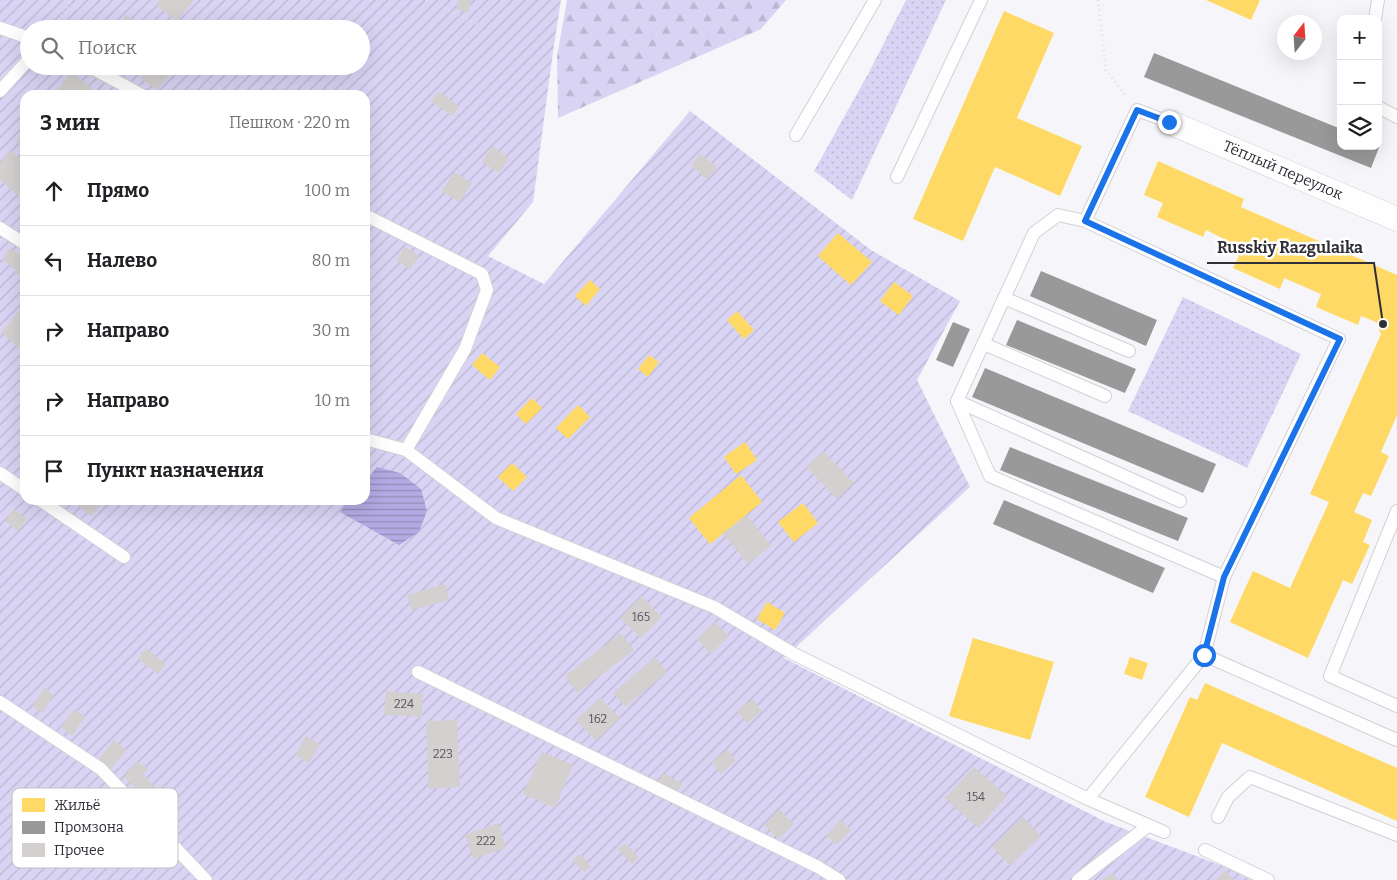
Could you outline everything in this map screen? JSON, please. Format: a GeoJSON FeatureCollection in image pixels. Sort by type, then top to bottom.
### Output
{"type":"FeatureCollection","features":[{"type":"Feature","properties":{"kind":"street","name":"Тёплый переулок"},"geometry":{"type":"LineString","coordinates":[[1169,122],[1397,219]]}},
{"type":"Feature","properties":{"kind":"lane"},"geometry":{"type":"LineString","coordinates":[[796,136],[875,0]]}},
{"type":"Feature","properties":{"kind":"lane"},"geometry":{"type":"LineString","coordinates":[[897,177],[981,0]]}},
{"type":"Feature","properties":{"kind":"lane"},"geometry":{"type":"LineString","coordinates":[[1375,15],[1378,0]]}},
{"type":"Feature","properties":{"kind":"lane"},"geometry":{"type":"LineString","coordinates":[[0,28],[20,35]]}},
{"type":"Feature","properties":{"kind":"lane"},"geometry":{"type":"LineString","coordinates":[[0,91],[20,69]]}},
{"type":"Feature","properties":{"kind":"lane"},"geometry":{"type":"LineString","coordinates":[[105,75],[133,90]]}},
{"type":"Feature","properties":{"kind":"lane"},"geometry":{"type":"LineString","coordinates":[[1382,109],[1397,116]]}},
{"type":"Feature","properties":{"kind":"lane"},"geometry":{"type":"LineString","coordinates":[[1085,221],[1137,110],[1169,122]]}},
{"type":"Feature","properties":{"kind":"lane"},"geometry":{"type":"LineString","coordinates":[[1088,799],[1204,655],[1224,577],[1340,339],[1085,221],[1058,215],[1034,233],[957,401],[990,476],[1224,577]]}},
{"type":"Feature","properties":{"kind":"lane"},"geometry":{"type":"LineString","coordinates":[[370,218],[482,274],[487,290],[465,349],[406,450]]}},
{"type":"Feature","properties":{"kind":"lane"},"geometry":{"type":"LineString","coordinates":[[0,228],[20,241]]}},
{"type":"Feature","properties":{"kind":"lane"},"geometry":{"type":"LineString","coordinates":[[1004,298],[1129,352]]}},
{"type":"Feature","properties":{"kind":"lane"},"geometry":{"type":"LineString","coordinates":[[984,344],[1106,396]]}},
{"type":"Feature","properties":{"kind":"lane"},"geometry":{"type":"LineString","coordinates":[[957,401],[1180,501]]}},
{"type":"Feature","properties":{"kind":"lane"},"geometry":{"type":"LineString","coordinates":[[370,440],[406,450],[496,518],[714,607],[794,654],[1088,799],[1164,832]]}},
{"type":"Feature","properties":{"kind":"lane"},"geometry":{"type":"LineString","coordinates":[[0,473],[20,487]]}},
{"type":"Feature","properties":{"kind":"lane"},"geometry":{"type":"LineString","coordinates":[[47,505],[124,557]]}},
{"type":"Feature","properties":{"kind":"lane"},"geometry":{"type":"LineString","coordinates":[[1397,511],[1330,676],[1397,706]]}},
{"type":"Feature","properties":{"kind":"lane"},"geometry":{"type":"LineString","coordinates":[[1204,655],[1397,740]]}},
{"type":"Feature","properties":{"kind":"lane"},"geometry":{"type":"LineString","coordinates":[[418,672],[818,867],[839,880]]}},
{"type":"Feature","properties":{"kind":"lane"},"geometry":{"type":"LineString","coordinates":[[0,702],[101,769],[119,788]]}},
{"type":"Feature","properties":{"kind":"lane"},"geometry":{"type":"LineString","coordinates":[[1218,817],[1228,797],[1250,777],[1397,834]]}},
{"type":"Feature","properties":{"kind":"lane"},"geometry":{"type":"LineString","coordinates":[[1078,880],[1148,826]]}},
{"type":"Feature","properties":{"kind":"lane"},"geometry":{"type":"LineString","coordinates":[[178,850],[206,880]]}},
{"type":"Feature","properties":{"kind":"lane"},"geometry":{"type":"LineString","coordinates":[[1204,850],[1268,880]]}},
{"type":"Feature","properties":{"kind":"path"},"geometry":{"type":"LineString","coordinates":[[59,20],[72,0]]}},
{"type":"Feature","properties":{"kind":"path"},"geometry":{"type":"LineString","coordinates":[[426,0],[477,24]]}},
{"type":"Feature","properties":{"kind":"path"},"geometry":{"type":"LineString","coordinates":[[1098,0],[1106,70],[1137,110]]}},
{"type":"Feature","properties":{"kind":"green space"},"geometry":{"type":"Polygon","coordinates":[[[0,0],[561,0],[533,202],[488,256],[544,284],[690,111],[871,250],[960,301],[917,380],[970,487],[784,658],[1106,822],[1228,868],[1251,880],[0,880],[0,0]]]}},
{"type":"Feature","properties":{"kind":"green space"},"geometry":{"type":"Polygon","coordinates":[[[567,0],[786,0],[761,29],[558,118],[557,56],[567,0]]]}},
{"type":"Feature","properties":{"kind":"green space"},"geometry":{"type":"Polygon","coordinates":[[[906,0],[946,0],[852,200],[814,171],[868,74],[906,0]]]}},
{"type":"Feature","properties":{"kind":"green space"},"geometry":{"type":"Polygon","coordinates":[[[1183,297],[1301,354],[1247,468],[1128,411],[1183,297]]]}},
{"type":"Feature","properties":{"kind":"shaded area"},"geometry":{"type":"Polygon","coordinates":[[[377,467],[400,473],[421,489],[427,511],[419,532],[399,545],[340,512],[345,505],[370,505],[370,475],[377,467]]]}},
{"type":"Feature","properties":{"kind":"building: Жильё"},"geometry":{"type":"Polygon","coordinates":[[[1206,0],[1260,0],[1251,20],[1206,0]]]}},
{"type":"Feature","properties":{"kind":"building: Жильё"},"geometry":{"type":"Polygon","coordinates":[[[1004,11],[1054,33],[1017,118],[1082,146],[1060,196],[995,167],[963,241],[913,219],[1004,11]]]}},
{"type":"Feature","properties":{"kind":"building: Жильё"},"geometry":{"type":"Polygon","coordinates":[[[1158,161],[1244,199],[1241,207],[1397,275],[1397,415],[1381,452],[1389,456],[1371,496],[1363,493],[1354,512],[1372,520],[1363,542],[1370,545],[1352,584],[1343,580],[1308,658],[1230,622],[1253,571],[1290,588],[1329,502],[1310,494],[1381,334],[1376,322],[1361,316],[1358,325],[1316,307],[1321,294],[1284,278],[1280,289],[1233,268],[1239,256],[1218,246],[1222,238],[1206,230],[1203,237],[1157,217],[1163,203],[1144,195],[1158,161]]]}},
{"type":"Feature","properties":{"kind":"building: Жильё"},"geometry":{"type":"Polygon","coordinates":[[[838,233],[872,262],[851,285],[818,256],[838,233]]]}},
{"type":"Feature","properties":{"kind":"building: Жильё"},"geometry":{"type":"Polygon","coordinates":[[[590,280],[600,289],[586,306],[575,296],[590,280]]]}},
{"type":"Feature","properties":{"kind":"building: Жильё"},"geometry":{"type":"Polygon","coordinates":[[[894,282],[913,296],[899,315],[880,301],[894,282]]]}},
{"type":"Feature","properties":{"kind":"building: Жильё"},"geometry":{"type":"Polygon","coordinates":[[[737,311],[754,330],[744,339],[727,320],[737,311]]]}},
{"type":"Feature","properties":{"kind":"building: Жильё"},"geometry":{"type":"Polygon","coordinates":[[[482,353],[500,367],[490,380],[472,365],[482,353]]]}},
{"type":"Feature","properties":{"kind":"building: Жильё"},"geometry":{"type":"Polygon","coordinates":[[[649,355],[659,362],[648,377],[638,369],[649,355]]]}},
{"type":"Feature","properties":{"kind":"building: Жильё"},"geometry":{"type":"Polygon","coordinates":[[[532,398],[542,408],[526,424],[516,414],[532,398]]]}},
{"type":"Feature","properties":{"kind":"building: Жильё"},"geometry":{"type":"Polygon","coordinates":[[[578,405],[590,417],[568,439],[556,428],[578,405]]]}},
{"type":"Feature","properties":{"kind":"building: Жильё"},"geometry":{"type":"Polygon","coordinates":[[[745,442],[757,460],[736,474],[724,457],[745,442]]]}},
{"type":"Feature","properties":{"kind":"building: Жильё"},"geometry":{"type":"Polygon","coordinates":[[[512,463],[527,477],[513,491],[498,477],[512,463]]]}},
{"type":"Feature","properties":{"kind":"building: Жильё"},"geometry":{"type":"Polygon","coordinates":[[[741,475],[762,502],[710,544],[689,518],[741,475]]]}},
{"type":"Feature","properties":{"kind":"building: Жильё"},"geometry":{"type":"Polygon","coordinates":[[[803,503],[818,523],[794,542],[778,522],[803,503]]]}},
{"type":"Feature","properties":{"kind":"building: Жильё"},"geometry":{"type":"Polygon","coordinates":[[[767,602],[785,613],[775,630],[757,619],[767,602]]]}},
{"type":"Feature","properties":{"kind":"building: Жильё"},"geometry":{"type":"Polygon","coordinates":[[[973,638],[1054,662],[1030,740],[949,716],[973,638]]]}},
{"type":"Feature","properties":{"kind":"building: Жильё"},"geometry":{"type":"Polygon","coordinates":[[[1130,657],[1148,663],[1142,680],[1124,674],[1130,657]]]}},
{"type":"Feature","properties":{"kind":"building: Жильё"},"geometry":{"type":"Polygon","coordinates":[[[1205,683],[1397,768],[1397,821],[1222,743],[1189,817],[1145,797],[1190,697],[1197,700],[1205,683]]]}},
{"type":"Feature","properties":{"kind":"building: Промзона"},"geometry":{"type":"Polygon","coordinates":[[[1154,53],[1337,127],[1337,150],[1378,150],[1371,168],[1144,77],[1154,53]]]}},
{"type":"Feature","properties":{"kind":"building: Промзона"},"geometry":{"type":"Polygon","coordinates":[[[1041,271],[1157,320],[1146,346],[1030,296],[1041,271]]]}},
{"type":"Feature","properties":{"kind":"building: Промзона"},"geometry":{"type":"Polygon","coordinates":[[[1017,320],[1136,369],[1125,393],[1006,345],[1017,320]]]}},
{"type":"Feature","properties":{"kind":"building: Промзона"},"geometry":{"type":"Polygon","coordinates":[[[953,322],[970,329],[953,367],[936,360],[953,322]]]}},
{"type":"Feature","properties":{"kind":"building: Промзона"},"geometry":{"type":"Polygon","coordinates":[[[985,368],[1216,464],[1203,493],[972,397],[985,368]]]}},
{"type":"Feature","properties":{"kind":"building: Промзона"},"geometry":{"type":"Polygon","coordinates":[[[1010,447],[1188,518],[1178,541],[1000,470],[1010,447]]]}},
{"type":"Feature","properties":{"kind":"building: Промзона"},"geometry":{"type":"Polygon","coordinates":[[[1004,500],[1165,568],[1153,593],[993,524],[1004,500]]]}},
{"type":"Feature","properties":{"kind":"building: Прочее"},"geometry":{"type":"Polygon","coordinates":[[[160,0],[194,0],[178,20],[156,5],[160,0]]]}},
{"type":"Feature","properties":{"kind":"building: Прочее"},"geometry":{"type":"Polygon","coordinates":[[[459,0],[472,0],[468,13],[456,9],[459,0]]]}},
{"type":"Feature","properties":{"kind":"building: Прочее"},"geometry":{"type":"Polygon","coordinates":[[[126,15],[133,20],[122,20],[126,15]]]}},
{"type":"Feature","properties":{"kind":"building: Прочее"},"geometry":{"type":"Polygon","coordinates":[[[69,75],[75,75],[93,89],[92,90],[57,90],[69,75]]]}},
{"type":"Feature","properties":{"kind":"building: Прочее"},"geometry":{"type":"Polygon","coordinates":[[[143,75],[170,75],[157,90],[141,78],[143,75]]]}},
{"type":"Feature","properties":{"kind":"building: Прочее"},"geometry":{"type":"Polygon","coordinates":[[[438,91],[459,106],[452,116],[431,101],[438,91]]]}},
{"type":"Feature","properties":{"kind":"building: Прочее"},"geometry":{"type":"Polygon","coordinates":[[[20,137],[20,145],[16,141],[20,137]]]}},
{"type":"Feature","properties":{"kind":"building: Прочее"},"geometry":{"type":"Polygon","coordinates":[[[492,146],[509,158],[499,173],[482,162],[492,146]]]}},
{"type":"Feature","properties":{"kind":"building: Прочее"},"geometry":{"type":"Polygon","coordinates":[[[10,150],[20,159],[20,197],[0,180],[0,163],[10,150]]]}},
{"type":"Feature","properties":{"kind":"building: Прочее"},"geometry":{"type":"Polygon","coordinates":[[[700,154],[717,167],[707,179],[691,166],[700,154]]]}},
{"type":"Feature","properties":{"kind":"building: Прочее"},"geometry":{"type":"Polygon","coordinates":[[[454,172],[472,183],[460,202],[442,191],[454,172]]]}},
{"type":"Feature","properties":{"kind":"building: Прочее"},"geometry":{"type":"Polygon","coordinates":[[[405,247],[419,256],[410,270],[396,260],[405,247]]]}},
{"type":"Feature","properties":{"kind":"building: Прочее"},"geometry":{"type":"Polygon","coordinates":[[[10,248],[20,255],[20,276],[15,273],[16,270],[2,260],[10,248]]]}},
{"type":"Feature","properties":{"kind":"building: Прочее"},"geometry":{"type":"Polygon","coordinates":[[[20,310],[20,347],[19,348],[1,333],[20,310]]]}},
{"type":"Feature","properties":{"kind":"building: Прочее"},"geometry":{"type":"Polygon","coordinates":[[[823,451],[854,483],[837,499],[806,467],[823,451]]]}},
{"type":"Feature","properties":{"kind":"building: Прочее"},"geometry":{"type":"Polygon","coordinates":[[[77,505],[100,505],[91,516],[77,505]]]}},
{"type":"Feature","properties":{"kind":"building: Прочее"},"geometry":{"type":"Polygon","coordinates":[[[14,509],[27,519],[18,531],[5,521],[14,509]]]}},
{"type":"Feature","properties":{"kind":"building: Прочее"},"geometry":{"type":"Polygon","coordinates":[[[747,515],[771,546],[748,564],[723,533],[747,515]]]}},
{"type":"Feature","properties":{"kind":"building: Прочее"},"geometry":{"type":"Polygon","coordinates":[[[445,584],[449,600],[412,610],[407,595],[445,584]]]}},
{"type":"Feature","properties":{"kind":"building: Прочее"},"geometry":{"type":"Polygon","coordinates":[[[641,596],[662,617],[641,638],[620,618],[641,596]]]}},
{"type":"Feature","properties":{"kind":"building: Прочее"},"geometry":{"type":"Polygon","coordinates":[[[715,622],[729,636],[711,654],[697,639],[715,622]]]}},
{"type":"Feature","properties":{"kind":"building: Прочее"},"geometry":{"type":"Polygon","coordinates":[[[621,633],[634,650],[577,693],[565,676],[621,633]]]}},
{"type":"Feature","properties":{"kind":"building: Прочее"},"geometry":{"type":"Polygon","coordinates":[[[146,648],[166,664],[158,674],[138,659],[146,648]]]}},
{"type":"Feature","properties":{"kind":"building: Прочее"},"geometry":{"type":"Polygon","coordinates":[[[655,657],[667,672],[625,707],[613,693],[655,657]]]}},
{"type":"Feature","properties":{"kind":"building: Прочее"},"geometry":{"type":"Polygon","coordinates":[[[44,688],[54,695],[42,713],[32,706],[44,688]]]}},
{"type":"Feature","properties":{"kind":"building: Прочее"},"geometry":{"type":"Polygon","coordinates":[[[386,691],[423,694],[422,717],[384,715],[386,691]]]}},
{"type":"Feature","properties":{"kind":"building: Прочее"},"geometry":{"type":"Polygon","coordinates":[[[600,698],[620,718],[596,741],[576,720],[600,698]]]}},
{"type":"Feature","properties":{"kind":"building: Прочее"},"geometry":{"type":"Polygon","coordinates":[[[752,699],[762,711],[747,723],[737,711],[752,699]]]}},
{"type":"Feature","properties":{"kind":"building: Прочее"},"geometry":{"type":"Polygon","coordinates":[[[74,709],[85,717],[72,736],[61,727],[74,709]]]}},
{"type":"Feature","properties":{"kind":"building: Прочее"},"geometry":{"type":"Polygon","coordinates":[[[457,720],[460,787],[429,789],[426,721],[457,720]]]}},
{"type":"Feature","properties":{"kind":"building: Прочее"},"geometry":{"type":"Polygon","coordinates":[[[306,736],[320,744],[309,763],[295,755],[306,736]]]}},
{"type":"Feature","properties":{"kind":"building: Прочее"},"geometry":{"type":"Polygon","coordinates":[[[114,740],[126,750],[111,769],[99,759],[114,740]]]}},
{"type":"Feature","properties":{"kind":"building: Прочее"},"geometry":{"type":"Polygon","coordinates":[[[727,749],[736,760],[721,774],[712,762],[727,749]]]}},
{"type":"Feature","properties":{"kind":"building: Прочее"},"geometry":{"type":"Polygon","coordinates":[[[542,752],[573,765],[555,808],[523,794],[542,752]]]}},
{"type":"Feature","properties":{"kind":"building: Прочее"},"geometry":{"type":"Polygon","coordinates":[[[137,761],[148,769],[143,775],[157,788],[135,788],[124,777],[137,761]]]}},
{"type":"Feature","properties":{"kind":"building: Прочее"},"geometry":{"type":"Polygon","coordinates":[[[974,767],[1007,796],[978,828],[945,798],[974,767]]]}},
{"type":"Feature","properties":{"kind":"building: Прочее"},"geometry":{"type":"Polygon","coordinates":[[[663,773],[682,784],[676,794],[658,783],[663,773]]]}},
{"type":"Feature","properties":{"kind":"building: Прочее"},"geometry":{"type":"Polygon","coordinates":[[[779,809],[794,824],[779,839],[764,825],[779,809]]]}},
{"type":"Feature","properties":{"kind":"building: Прочее"},"geometry":{"type":"Polygon","coordinates":[[[1023,817],[1041,836],[1010,866],[992,847],[1023,817]]]}},
{"type":"Feature","properties":{"kind":"building: Прочее"},"geometry":{"type":"Polygon","coordinates":[[[841,820],[851,830],[836,845],[826,835],[841,820]]]}},
{"type":"Feature","properties":{"kind":"building: Прочее"},"geometry":{"type":"Polygon","coordinates":[[[499,823],[506,848],[473,859],[465,835],[499,823]]]}},
{"type":"Feature","properties":{"kind":"building: Прочее"},"geometry":{"type":"Polygon","coordinates":[[[625,843],[639,857],[632,864],[618,850],[625,843]]]}},
{"type":"Feature","properties":{"kind":"building: Прочее"},"geometry":{"type":"Polygon","coordinates":[[[580,854],[591,866],[584,872],[572,861],[580,854]]]}},
{"type":"Feature","properties":{"kind":"building: Прочее"},"geometry":{"type":"Polygon","coordinates":[[[1224,871],[1235,880],[1216,880],[1224,871]]]}},
{"type":"Feature","properties":{"kind":"building: Прочее"},"geometry":{"type":"Polygon","coordinates":[[[1113,873],[1118,880],[1102,880],[1113,873]]]}},
{"type":"Feature","properties":{"kind":"place","name":"Russkiy Razgulaika"},"geometry":{"type":"Point","coordinates":[1383,324]}},
{"type":"Feature","properties":{"kind":"route"},"geometry":{"type":"LineString","coordinates":[[1169,122],[1137,110],[1085,221],[1340,339],[1224,577],[1204,655]]}}]}
